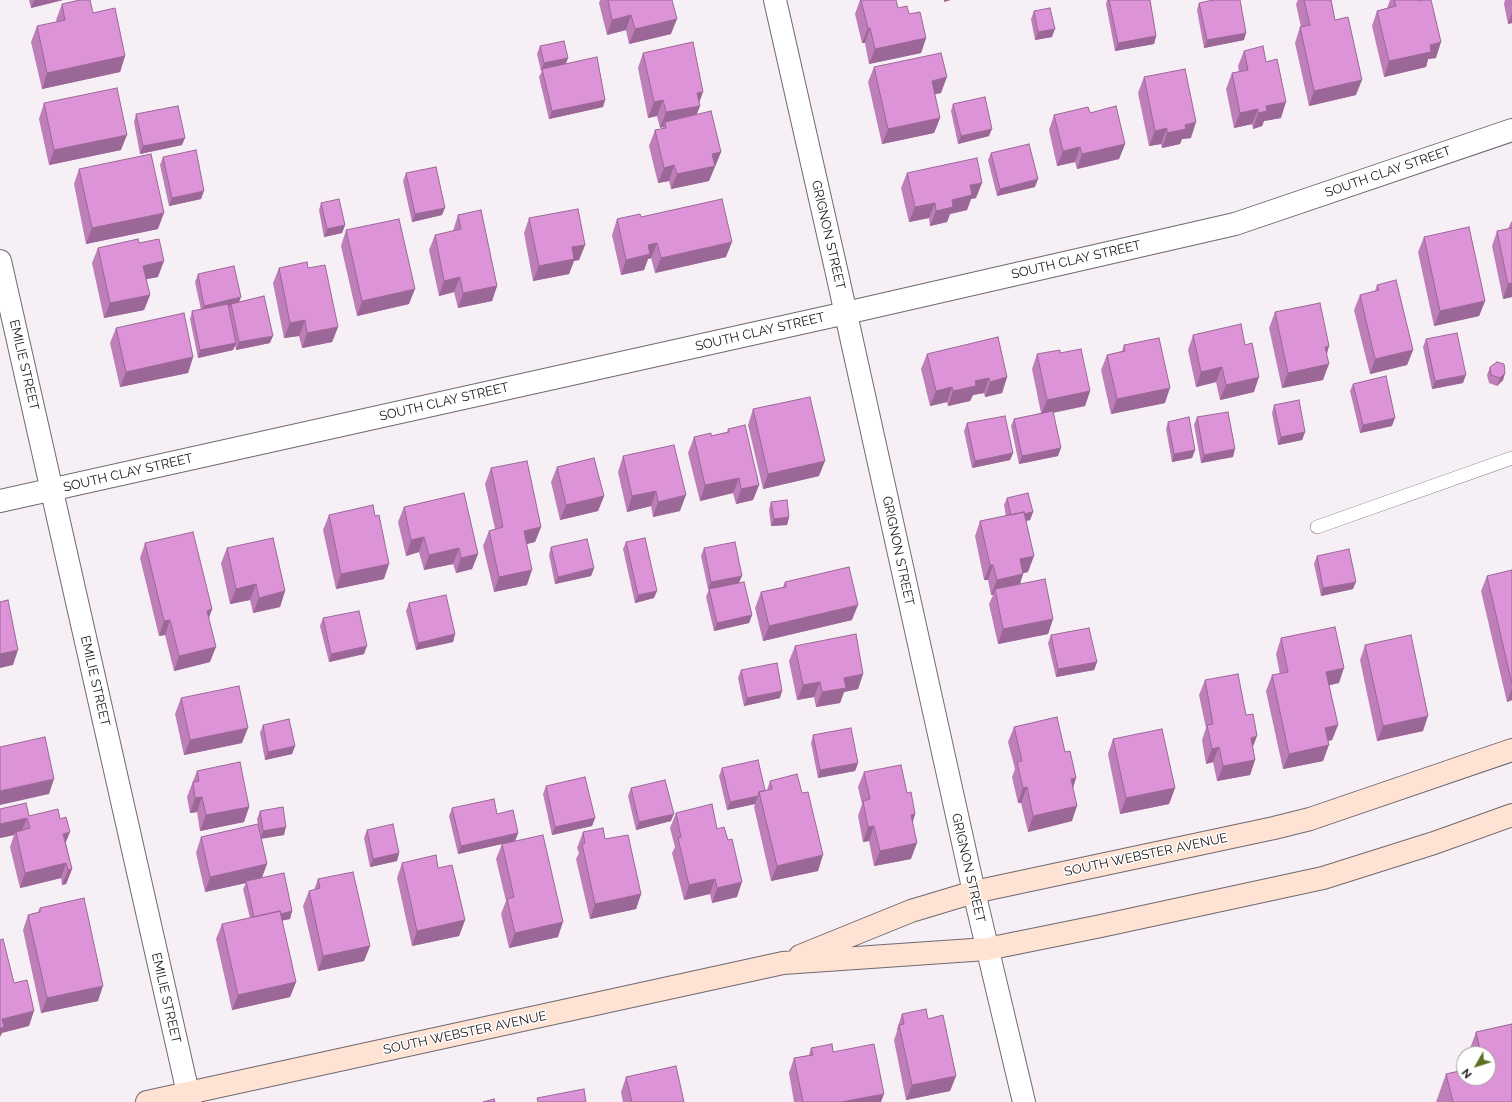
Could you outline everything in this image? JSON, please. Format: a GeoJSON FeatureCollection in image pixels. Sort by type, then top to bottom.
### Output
{"type":"FeatureCollection","features":[{"type":"Feature","properties":{"kind":"main road","name":"SOUTH WEBSTER AVENUE"},"geometry":{"type":"LineString","coordinates":[[782,963],[911,911],[974,892],[1310,819],[1512,750]]}},
{"type":"Feature","properties":{"kind":"main road","name":"SOUTH WEBSTER AVENUE"},"geometry":{"type":"LineString","coordinates":[[147,1102],[189,1097],[782,963],[987,949],[1101,926],[1323,878],[1434,843],[1512,815]]}},
{"type":"Feature","properties":{"kind":"street","name":"GRIGNON STREET"},"geometry":{"type":"LineString","coordinates":[[775,0],[974,892],[1024,1102]]}},
{"type":"Feature","properties":{"kind":"street","name":"SOUTH CLAY STREET"},"geometry":{"type":"LineString","coordinates":[[0,501],[846,313],[1235,224],[1512,130]]}},
{"type":"Feature","properties":{"kind":"street","name":"EMILIE STREET"},"geometry":{"type":"LineString","coordinates":[[0,261],[189,1097]]}},
{"type":"Feature","properties":{"kind":"lane"},"geometry":{"type":"LineString","coordinates":[[1317,527],[1512,458]]}},
{"type":"Feature","properties":{"kind":"building"},"geometry":{"type":"Polygon","coordinates":[[[80,0],[90,0],[93,13],[115,8],[125,56],[47,73],[37,26],[65,20],[62,4],[80,0]]]}},
{"type":"Feature","properties":{"kind":"building"},"geometry":{"type":"Polygon","coordinates":[[[608,0],[672,0],[677,19],[635,29],[631,15],[612,20],[608,0]]]}},
{"type":"Feature","properties":{"kind":"building"},"geometry":{"type":"Polygon","coordinates":[[[861,0],[896,0],[898,8],[907,6],[909,14],[920,12],[926,38],[875,49],[861,0]]]}},
{"type":"Feature","properties":{"kind":"building"},"geometry":{"type":"Polygon","coordinates":[[[1109,0],[1150,0],[1156,36],[1118,43],[1109,0]]]}},
{"type":"Feature","properties":{"kind":"building"},"geometry":{"type":"Polygon","coordinates":[[[1213,0],[1240,0],[1246,33],[1207,40],[1199,3],[1213,0]]]}},
{"type":"Feature","properties":{"kind":"building"},"geometry":{"type":"Polygon","coordinates":[[[1304,0],[1331,0],[1335,20],[1348,17],[1362,80],[1314,91],[1300,27],[1310,25],[1304,0]]]}},
{"type":"Feature","properties":{"kind":"building"},"geometry":{"type":"Polygon","coordinates":[[[1394,0],[1431,0],[1441,42],[1430,45],[1431,52],[1389,61],[1377,11],[1396,6],[1394,0]]]}},
{"type":"Feature","properties":{"kind":"building"},"geometry":{"type":"Polygon","coordinates":[[[1050,8],[1055,29],[1038,32],[1034,11],[1050,8]]]}},
{"type":"Feature","properties":{"kind":"building"},"geometry":{"type":"Polygon","coordinates":[[[564,41],[568,58],[544,63],[540,46],[564,41]]]}},
{"type":"Feature","properties":{"kind":"building"},"geometry":{"type":"Polygon","coordinates":[[[693,42],[703,92],[697,93],[700,106],[666,112],[663,100],[654,102],[643,53],[693,42]]]}},
{"type":"Feature","properties":{"kind":"building"},"geometry":{"type":"Polygon","coordinates":[[[1263,46],[1266,62],[1277,59],[1286,102],[1266,106],[1267,111],[1258,113],[1258,109],[1240,113],[1232,73],[1248,70],[1244,51],[1263,46]]]}},
{"type":"Feature","properties":{"kind":"building"},"geometry":{"type":"Polygon","coordinates":[[[941,53],[947,77],[932,81],[940,118],[888,129],[874,67],[941,53]]]}},
{"type":"Feature","properties":{"kind":"building"},"geometry":{"type":"Polygon","coordinates":[[[597,57],[605,100],[552,111],[542,69],[597,57]]]}},
{"type":"Feature","properties":{"kind":"building"},"geometry":{"type":"Polygon","coordinates":[[[1185,69],[1196,122],[1185,125],[1186,129],[1167,133],[1167,128],[1155,131],[1144,77],[1185,69]]]}},
{"type":"Feature","properties":{"kind":"building"},"geometry":{"type":"Polygon","coordinates":[[[117,88],[127,135],[54,150],[44,103],[117,88]]]}},
{"type":"Feature","properties":{"kind":"building"},"geometry":{"type":"Polygon","coordinates":[[[985,97],[992,129],[961,136],[953,104],[985,97]]]}},
{"type":"Feature","properties":{"kind":"building"},"geometry":{"type":"Polygon","coordinates":[[[178,106],[185,138],[143,146],[136,114],[178,106]]]}},
{"type":"Feature","properties":{"kind":"building"},"geometry":{"type":"Polygon","coordinates":[[[1116,106],[1125,144],[1082,154],[1080,147],[1063,151],[1054,115],[1088,107],[1090,113],[1116,106]]]}},
{"type":"Feature","properties":{"kind":"building"},"geometry":{"type":"Polygon","coordinates":[[[711,111],[721,152],[712,154],[715,166],[677,174],[674,165],[664,168],[655,130],[666,128],[665,122],[711,111]]]}},
{"type":"Feature","properties":{"kind":"building"},"geometry":{"type":"Polygon","coordinates":[[[1029,144],[1038,179],[1000,189],[991,153],[1029,144]]]}},
{"type":"Feature","properties":{"kind":"building"},"geometry":{"type":"Polygon","coordinates":[[[196,150],[204,191],[172,198],[163,157],[196,150]]]}},
{"type":"Feature","properties":{"kind":"building"},"geometry":{"type":"Polygon","coordinates":[[[151,154],[164,213],[92,228],[79,169],[151,154]]]}},
{"type":"Feature","properties":{"kind":"building"},"geometry":{"type":"Polygon","coordinates":[[[977,158],[982,183],[970,185],[972,195],[952,200],[953,207],[936,211],[935,203],[915,207],[907,173],[977,158]]]}},
{"type":"Feature","properties":{"kind":"building"},"geometry":{"type":"Polygon","coordinates":[[[436,167],[445,208],[415,214],[406,173],[436,167]]]}},
{"type":"Feature","properties":{"kind":"building"},"geometry":{"type":"Polygon","coordinates":[[[339,199],[345,225],[327,229],[321,203],[339,199]]]}},
{"type":"Feature","properties":{"kind":"building"},"geometry":{"type":"Polygon","coordinates":[[[722,199],[732,242],[661,258],[657,243],[648,245],[650,254],[626,260],[617,219],[640,214],[641,217],[722,199]]]}},
{"type":"Feature","properties":{"kind":"building"},"geometry":{"type":"Polygon","coordinates":[[[578,209],[585,245],[572,247],[574,259],[539,266],[529,218],[578,209]]]}},
{"type":"Feature","properties":{"kind":"building"},"geometry":{"type":"Polygon","coordinates":[[[481,210],[497,286],[463,293],[460,277],[444,281],[435,235],[461,229],[458,215],[481,210]]]}},
{"type":"Feature","properties":{"kind":"building"},"geometry":{"type":"Polygon","coordinates":[[[399,219],[415,289],[362,301],[346,230],[399,219]]]}},
{"type":"Feature","properties":{"kind":"building"},"geometry":{"type":"Polygon","coordinates":[[[1469,227],[1485,301],[1440,311],[1424,237],[1469,227]]]}},
{"type":"Feature","properties":{"kind":"building"},"geometry":{"type":"Polygon","coordinates":[[[1512,228],[1512,283],[1508,284],[1497,231],[1512,228]]]}},
{"type":"Feature","properties":{"kind":"building"},"geometry":{"type":"Polygon","coordinates":[[[138,239],[139,243],[159,239],[164,261],[143,266],[150,295],[110,303],[98,248],[138,239]]]}},
{"type":"Feature","properties":{"kind":"building"},"geometry":{"type":"Polygon","coordinates":[[[307,262],[308,268],[325,265],[338,327],[307,333],[305,320],[290,323],[279,268],[307,262]]]}},
{"type":"Feature","properties":{"kind":"building"},"geometry":{"type":"Polygon","coordinates":[[[234,266],[241,297],[204,306],[198,274],[234,266]]]}},
{"type":"Feature","properties":{"kind":"building"},"geometry":{"type":"Polygon","coordinates":[[[1396,280],[1413,350],[1375,359],[1360,295],[1379,290],[1377,285],[1396,280]]]}},
{"type":"Feature","properties":{"kind":"building"},"geometry":{"type":"Polygon","coordinates":[[[264,296],[273,336],[239,342],[231,304],[264,296]]]}},
{"type":"Feature","properties":{"kind":"building"},"geometry":{"type":"Polygon","coordinates":[[[1320,303],[1329,346],[1325,347],[1329,364],[1288,373],[1275,312],[1320,303]]]}},
{"type":"Feature","properties":{"kind":"building"},"geometry":{"type":"Polygon","coordinates":[[[228,304],[236,343],[200,350],[192,311],[228,304]]]}},
{"type":"Feature","properties":{"kind":"building"},"geometry":{"type":"Polygon","coordinates":[[[184,313],[193,357],[126,372],[116,328],[184,313]]]}},
{"type":"Feature","properties":{"kind":"building"},"geometry":{"type":"Polygon","coordinates":[[[1241,324],[1245,345],[1252,343],[1259,377],[1226,385],[1222,367],[1201,372],[1193,335],[1241,324]]]}},
{"type":"Feature","properties":{"kind":"building"},"geometry":{"type":"Polygon","coordinates":[[[1457,333],[1466,375],[1435,381],[1426,339],[1457,333]]]}},
{"type":"Feature","properties":{"kind":"building"},"geometry":{"type":"Polygon","coordinates":[[[998,337],[1007,377],[990,382],[989,378],[975,381],[976,386],[953,391],[952,387],[936,391],[927,354],[998,337]]]}},
{"type":"Feature","properties":{"kind":"building"},"geometry":{"type":"Polygon","coordinates":[[[1159,338],[1170,388],[1117,399],[1107,355],[1125,351],[1124,345],[1159,338]]]}},
{"type":"Feature","properties":{"kind":"building"},"geometry":{"type":"Polygon","coordinates":[[[1081,349],[1090,391],[1047,400],[1037,354],[1060,350],[1060,353],[1081,349]]]}},
{"type":"Feature","properties":{"kind":"building"},"geometry":{"type":"Polygon","coordinates":[[[1497,362],[1504,364],[1505,373],[1500,378],[1491,375],[1490,367],[1497,362]]]}},
{"type":"Feature","properties":{"kind":"building"},"geometry":{"type":"Polygon","coordinates":[[[1386,376],[1395,418],[1363,425],[1353,384],[1386,376]]]}},
{"type":"Feature","properties":{"kind":"building"},"geometry":{"type":"Polygon","coordinates":[[[810,397],[825,461],[768,474],[753,409],[810,397]]]}},
{"type":"Feature","properties":{"kind":"building"},"geometry":{"type":"Polygon","coordinates":[[[1299,400],[1305,432],[1281,437],[1274,405],[1299,400]]]}},
{"type":"Feature","properties":{"kind":"building"},"geometry":{"type":"Polygon","coordinates":[[[1053,411],[1061,448],[1022,456],[1014,419],[1053,411]]]}},
{"type":"Feature","properties":{"kind":"building"},"geometry":{"type":"Polygon","coordinates":[[[1228,412],[1235,449],[1204,455],[1197,417],[1228,412]]]}},
{"type":"Feature","properties":{"kind":"building"},"geometry":{"type":"Polygon","coordinates":[[[1005,416],[1013,453],[975,461],[967,423],[1005,416]]]}},
{"type":"Feature","properties":{"kind":"building"},"geometry":{"type":"Polygon","coordinates":[[[1189,417],[1195,450],[1174,454],[1168,422],[1189,417]]]}},
{"type":"Feature","properties":{"kind":"building"},"geometry":{"type":"Polygon","coordinates":[[[745,425],[759,485],[741,489],[739,478],[705,485],[694,437],[711,433],[711,436],[729,432],[728,429],[745,425]]]}},
{"type":"Feature","properties":{"kind":"building"},"geometry":{"type":"Polygon","coordinates":[[[674,445],[686,495],[658,502],[656,491],[632,496],[623,456],[674,445]]]}},
{"type":"Feature","properties":{"kind":"building"},"geometry":{"type":"Polygon","coordinates":[[[594,458],[604,496],[566,505],[557,467],[594,458]]]}},
{"type":"Feature","properties":{"kind":"building"},"geometry":{"type":"Polygon","coordinates":[[[527,461],[541,527],[524,531],[532,570],[499,577],[489,531],[503,527],[491,468],[527,461]]]}},
{"type":"Feature","properties":{"kind":"building"},"geometry":{"type":"Polygon","coordinates":[[[464,493],[478,554],[461,558],[459,548],[429,555],[424,537],[411,540],[404,507],[464,493]]]}},
{"type":"Feature","properties":{"kind":"building"},"geometry":{"type":"Polygon","coordinates":[[[1028,493],[1033,512],[1024,514],[1024,512],[1011,515],[1007,498],[1028,493]]]}},
{"type":"Feature","properties":{"kind":"building"},"geometry":{"type":"Polygon","coordinates":[[[787,500],[789,517],[774,519],[771,502],[787,500]]]}},
{"type":"Feature","properties":{"kind":"building"},"geometry":{"type":"Polygon","coordinates":[[[373,505],[375,516],[379,515],[389,564],[341,574],[329,515],[373,505]]]}},
{"type":"Feature","properties":{"kind":"building"},"geometry":{"type":"Polygon","coordinates":[[[1024,512],[1034,556],[1020,559],[1023,574],[997,580],[993,565],[990,565],[980,521],[1024,512]]]}},
{"type":"Feature","properties":{"kind":"building"},"geometry":{"type":"Polygon","coordinates":[[[193,532],[212,609],[207,611],[216,647],[179,656],[170,620],[164,621],[145,543],[193,532]]]}},
{"type":"Feature","properties":{"kind":"building"},"geometry":{"type":"Polygon","coordinates":[[[273,538],[285,591],[259,598],[256,584],[236,589],[227,548],[273,538]]]}},
{"type":"Feature","properties":{"kind":"building"},"geometry":{"type":"Polygon","coordinates":[[[645,538],[657,591],[638,595],[626,542],[645,538]]]}},
{"type":"Feature","properties":{"kind":"building"},"geometry":{"type":"Polygon","coordinates":[[[587,539],[594,568],[558,577],[551,547],[587,539]]]}},
{"type":"Feature","properties":{"kind":"building"},"geometry":{"type":"Polygon","coordinates":[[[735,542],[742,576],[711,582],[704,548],[735,542]]]}},
{"type":"Feature","properties":{"kind":"building"},"geometry":{"type":"Polygon","coordinates":[[[1349,549],[1356,582],[1323,588],[1317,556],[1349,549]]]}},
{"type":"Feature","properties":{"kind":"building"},"geometry":{"type":"Polygon","coordinates":[[[849,567],[858,605],[769,626],[761,592],[786,587],[785,582],[849,567]]]}},
{"type":"Feature","properties":{"kind":"building"},"geometry":{"type":"Polygon","coordinates":[[[1512,570],[1512,684],[1487,576],[1512,570]]]}},
{"type":"Feature","properties":{"kind":"building"},"geometry":{"type":"Polygon","coordinates":[[[1045,579],[1053,619],[1003,629],[995,589],[1045,579]]]}},
{"type":"Feature","properties":{"kind":"building"},"geometry":{"type":"Polygon","coordinates":[[[744,582],[752,615],[717,623],[709,589],[744,582]]]}},
{"type":"Feature","properties":{"kind":"building"},"geometry":{"type":"Polygon","coordinates":[[[446,595],[455,634],[418,643],[409,603],[446,595]]]}},
{"type":"Feature","properties":{"kind":"building"},"geometry":{"type":"Polygon","coordinates":[[[8,600],[18,650],[0,654],[0,602],[8,600]]]}},
{"type":"Feature","properties":{"kind":"building"},"geometry":{"type":"Polygon","coordinates":[[[359,611],[367,646],[331,654],[323,618],[359,611]]]}},
{"type":"Feature","properties":{"kind":"building"},"geometry":{"type":"Polygon","coordinates":[[[1335,627],[1344,668],[1326,672],[1338,725],[1325,728],[1329,745],[1289,754],[1272,675],[1288,672],[1281,638],[1335,627]]]}},
{"type":"Feature","properties":{"kind":"building"},"geometry":{"type":"Polygon","coordinates":[[[1089,628],[1097,662],[1058,669],[1051,635],[1089,628]]]}},
{"type":"Feature","properties":{"kind":"building"},"geometry":{"type":"Polygon","coordinates":[[[856,634],[863,674],[844,678],[846,688],[822,692],[820,682],[803,685],[795,646],[856,634]]]}},
{"type":"Feature","properties":{"kind":"building"},"geometry":{"type":"Polygon","coordinates":[[[1411,635],[1428,716],[1383,726],[1365,645],[1411,635]]]}},
{"type":"Feature","properties":{"kind":"building"},"geometry":{"type":"Polygon","coordinates":[[[777,663],[782,691],[747,698],[741,670],[777,663]]]}},
{"type":"Feature","properties":{"kind":"building"},"geometry":{"type":"Polygon","coordinates":[[[1238,674],[1246,715],[1253,714],[1257,736],[1251,738],[1255,760],[1223,766],[1219,747],[1212,749],[1207,725],[1213,724],[1205,680],[1238,674]]]}},
{"type":"Feature","properties":{"kind":"building"},"geometry":{"type":"Polygon","coordinates":[[[239,686],[248,728],[190,740],[181,698],[239,686]]]}},
{"type":"Feature","properties":{"kind":"building"},"geometry":{"type":"Polygon","coordinates":[[[1057,717],[1065,752],[1070,751],[1076,778],[1071,779],[1077,806],[1033,816],[1027,787],[1023,788],[1017,762],[1022,761],[1014,727],[1057,717]]]}},
{"type":"Feature","properties":{"kind":"building"},"geometry":{"type":"Polygon","coordinates":[[[289,719],[295,746],[268,752],[263,725],[289,719]]]}},
{"type":"Feature","properties":{"kind":"building"},"geometry":{"type":"Polygon","coordinates":[[[851,728],[858,763],[820,770],[813,735],[851,728]]]}},
{"type":"Feature","properties":{"kind":"building"},"geometry":{"type":"Polygon","coordinates":[[[1162,729],[1175,788],[1126,798],[1113,739],[1162,729]]]}},
{"type":"Feature","properties":{"kind":"building"},"geometry":{"type":"Polygon","coordinates":[[[45,737],[54,779],[0,791],[0,747],[45,737]]]}},
{"type":"Feature","properties":{"kind":"building"},"geometry":{"type":"Polygon","coordinates":[[[758,760],[765,790],[759,792],[758,796],[730,802],[722,768],[758,760]]]}},
{"type":"Feature","properties":{"kind":"building"},"geometry":{"type":"Polygon","coordinates":[[[240,762],[249,807],[206,815],[202,797],[195,798],[193,782],[199,781],[197,771],[240,762]]]}},
{"type":"Feature","properties":{"kind":"building"},"geometry":{"type":"Polygon","coordinates":[[[901,765],[907,793],[911,792],[915,814],[911,815],[917,843],[880,851],[874,826],[868,827],[863,801],[870,799],[864,772],[901,765]]]}},
{"type":"Feature","properties":{"kind":"building"},"geometry":{"type":"Polygon","coordinates":[[[797,774],[802,793],[808,792],[823,855],[777,866],[759,792],[772,789],[770,781],[797,774]]]}},
{"type":"Feature","properties":{"kind":"building"},"geometry":{"type":"Polygon","coordinates":[[[585,777],[595,818],[555,827],[546,786],[585,777]]]}},
{"type":"Feature","properties":{"kind":"building"},"geometry":{"type":"Polygon","coordinates":[[[665,780],[674,814],[639,822],[631,788],[665,780]]]}},
{"type":"Feature","properties":{"kind":"building"},"geometry":{"type":"Polygon","coordinates":[[[494,799],[497,814],[513,810],[518,833],[461,846],[452,808],[494,799]]]}},
{"type":"Feature","properties":{"kind":"building"},"geometry":{"type":"Polygon","coordinates":[[[26,803],[29,816],[58,809],[60,819],[66,817],[70,832],[63,834],[72,869],[68,870],[66,863],[25,873],[16,832],[30,828],[27,818],[0,824],[0,809],[26,803]]]}},
{"type":"Feature","properties":{"kind":"building"},"geometry":{"type":"Polygon","coordinates":[[[712,804],[717,829],[724,827],[728,840],[732,839],[742,882],[717,888],[715,879],[689,885],[678,838],[681,837],[676,813],[712,804]]]}},
{"type":"Feature","properties":{"kind":"building"},"geometry":{"type":"Polygon","coordinates":[[[283,807],[286,827],[263,831],[260,811],[283,807]]]}},
{"type":"Feature","properties":{"kind":"building"},"geometry":{"type":"Polygon","coordinates":[[[258,824],[267,864],[210,877],[201,837],[258,824]]]}},
{"type":"Feature","properties":{"kind":"building"},"geometry":{"type":"Polygon","coordinates":[[[393,824],[399,853],[373,859],[367,830],[393,824]]]}},
{"type":"Feature","properties":{"kind":"building"},"geometry":{"type":"Polygon","coordinates":[[[603,828],[605,839],[628,835],[641,894],[595,904],[582,844],[585,843],[583,832],[603,828]]]}},
{"type":"Feature","properties":{"kind":"building"},"geometry":{"type":"Polygon","coordinates":[[[543,835],[563,922],[515,933],[507,899],[514,897],[502,844],[543,835]]]}},
{"type":"Feature","properties":{"kind":"building"},"geometry":{"type":"Polygon","coordinates":[[[436,855],[438,868],[452,865],[465,920],[417,931],[402,863],[436,855]]]}},
{"type":"Feature","properties":{"kind":"building"},"geometry":{"type":"Polygon","coordinates":[[[353,872],[370,946],[323,956],[309,891],[320,888],[318,879],[353,872]]]}},
{"type":"Feature","properties":{"kind":"building"},"geometry":{"type":"Polygon","coordinates":[[[284,873],[292,911],[281,914],[280,911],[254,917],[246,881],[284,873]]]}},
{"type":"Feature","properties":{"kind":"building"},"geometry":{"type":"Polygon","coordinates":[[[84,898],[103,986],[47,998],[28,915],[40,912],[40,908],[84,898]]]}},
{"type":"Feature","properties":{"kind":"building"},"geometry":{"type":"Polygon","coordinates":[[[280,911],[296,982],[238,995],[222,924],[280,911]]]}},
{"type":"Feature","properties":{"kind":"building"},"geometry":{"type":"Polygon","coordinates":[[[3,939],[14,983],[27,980],[34,1011],[2,1019],[4,1027],[0,1028],[0,940],[3,939]]]}},
{"type":"Feature","properties":{"kind":"building"},"geometry":{"type":"Polygon","coordinates":[[[926,1009],[928,1019],[943,1015],[956,1076],[912,1085],[899,1025],[904,1024],[902,1014],[926,1009]]]}},
{"type":"Feature","properties":{"kind":"building"},"geometry":{"type":"Polygon","coordinates":[[[1512,1024],[1512,1102],[1453,1102],[1446,1074],[1456,1072],[1456,1086],[1496,1086],[1496,1046],[1479,1046],[1476,1032],[1512,1024]]]}},
{"type":"Feature","properties":{"kind":"building"},"geometry":{"type":"Polygon","coordinates":[[[832,1044],[833,1052],[874,1044],[884,1094],[841,1102],[803,1102],[794,1058],[813,1055],[811,1048],[832,1044]]]}},
{"type":"Feature","properties":{"kind":"building"},"geometry":{"type":"Polygon","coordinates":[[[676,1066],[684,1102],[632,1102],[626,1077],[676,1066]]]}},
{"type":"Feature","properties":{"kind":"building"},"geometry":{"type":"Polygon","coordinates":[[[584,1089],[586,1102],[538,1102],[537,1098],[584,1089]]]}},
{"type":"Feature","properties":{"kind":"building"},"geometry":{"type":"Polygon","coordinates":[[[494,1099],[495,1102],[483,1102],[494,1099]]]}}]}
